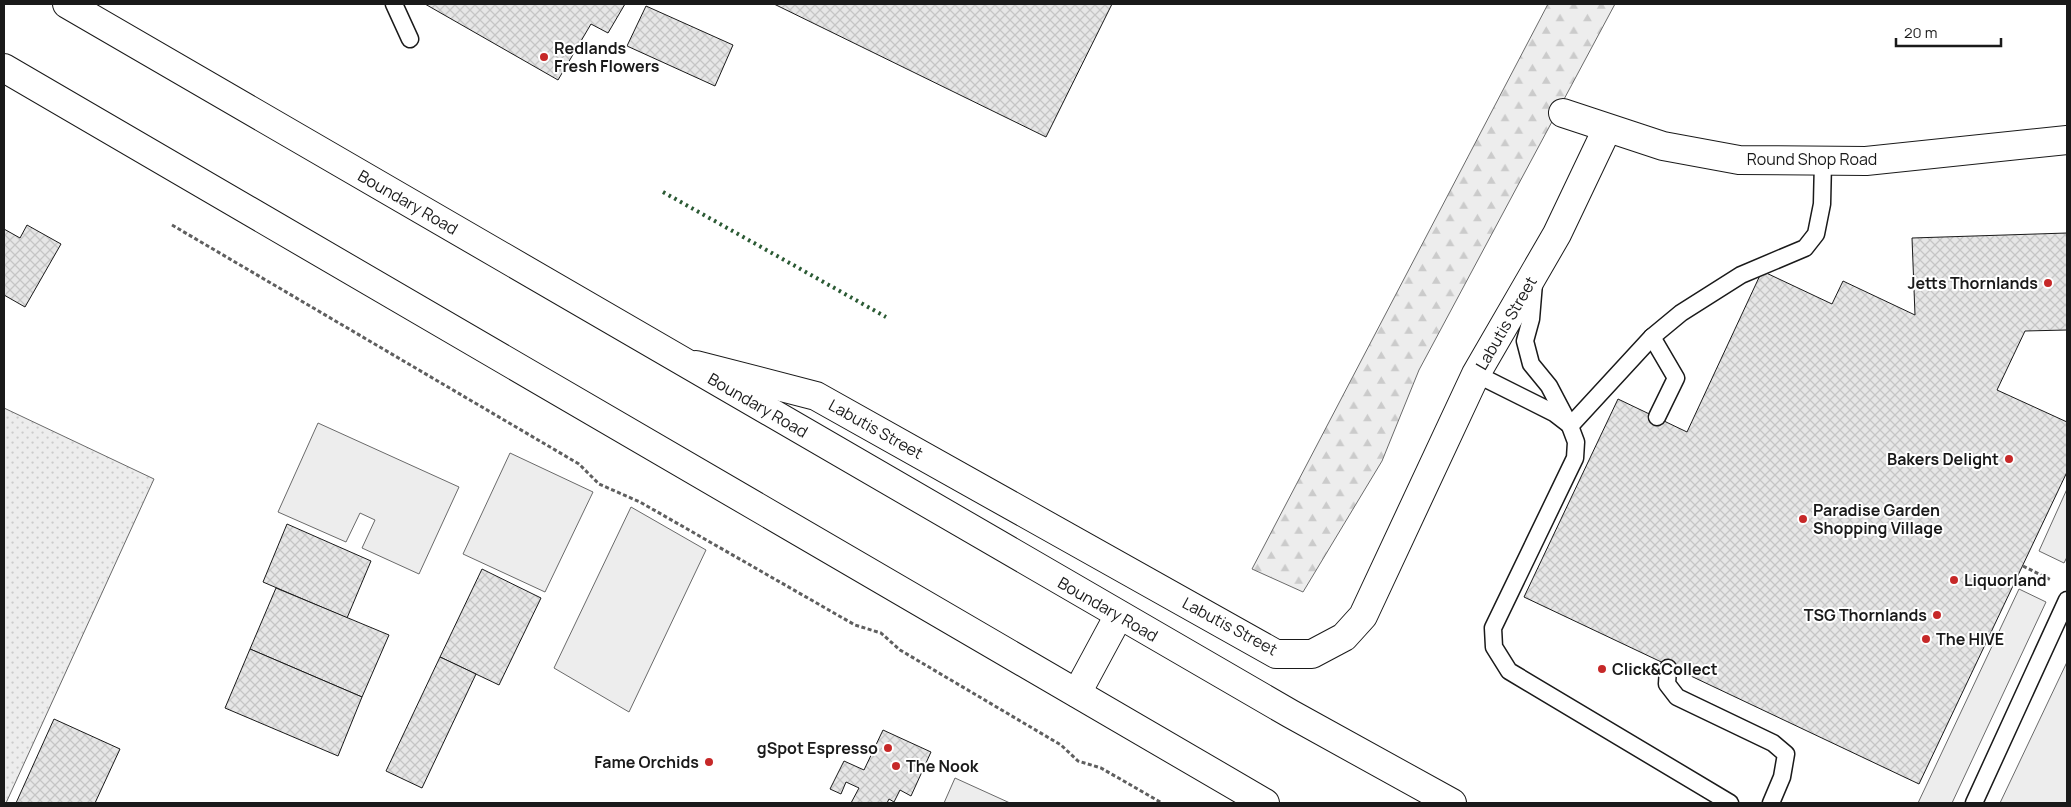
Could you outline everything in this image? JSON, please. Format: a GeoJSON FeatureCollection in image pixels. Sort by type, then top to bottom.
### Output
{"type":"FeatureCollection","features":[{"type":"Feature","properties":{"kind":"main road","name":"Boundary Road"},"geometry":{"type":"LineString","coordinates":[[67,4],[1119,615],[1291,714],[1452,803]]}},
{"type":"Feature","properties":{"kind":"main road"},"geometry":{"type":"LineString","coordinates":[[4,68],[1265,803]]}},
{"type":"Feature","properties":{"kind":"main road","name":"Round Shop Road"},"geometry":{"type":"LineString","coordinates":[[1563,112],[1607,129],[1663,146],[1739,160],[1866,161],[2067,140]]}},
{"type":"Feature","properties":{"kind":"main road","name":"Labutis Street"},"geometry":{"type":"LineString","coordinates":[[685,362],[816,396],[1276,654],[1312,654],[1344,637],[1363,616],[1476,374],[1556,234],[1607,129]]}},
{"type":"Feature","properties":{"kind":"main road"},"geometry":{"type":"LineString","coordinates":[[1077,693],[1119,615]]}},
{"type":"Feature","properties":{"kind":"lane"},"geometry":{"type":"LineString","coordinates":[[394,4],[410,39]]}},
{"type":"Feature","properties":{"kind":"lane"},"geometry":{"type":"LineString","coordinates":[[1570,426],[1652,337],[1681,313],[1741,275],[1805,248],[1816,234],[1821,211],[1823,161]]}},
{"type":"Feature","properties":{"kind":"lane"},"geometry":{"type":"LineString","coordinates":[[1535,272],[1531,319],[1525,341],[1531,364],[1549,386],[1570,426],[1576,442],[1575,458],[1493,628],[1494,647],[1509,671],[1730,803]]}},
{"type":"Feature","properties":{"kind":"lane"},"geometry":{"type":"LineString","coordinates":[[1652,337],[1676,378],[1657,418]]}},
{"type":"Feature","properties":{"kind":"lane"},"geometry":{"type":"LineString","coordinates":[[1476,374],[1554,413],[1570,426]]}},
{"type":"Feature","properties":{"kind":"lane"},"geometry":{"type":"LineString","coordinates":[[1974,803],[2067,600]]}},
{"type":"Feature","properties":{"kind":"lane"},"geometry":{"type":"LineString","coordinates":[[1668,668],[1668,684],[1677,697],[1773,743],[1786,754],[1782,777],[1771,803]]}},
{"type":"Feature","properties":{"kind":"path"},"geometry":{"type":"LineString","coordinates":[[172,225],[579,464],[605,488],[640,502],[856,625],[881,632],[900,650],[1060,745],[1078,761],[1101,768],[1162,803]]}},
{"type":"Feature","properties":{"kind":"path"},"geometry":{"type":"LineString","coordinates":[[2023,566],[2053,581]]}},
{"type":"Feature","properties":{"kind":"green space"},"geometry":{"type":"Polygon","coordinates":[[[1548,4],[1615,4],[1419,370],[1382,461],[1303,592],[1252,569],[1548,4]]]}},
{"type":"Feature","properties":{"kind":"green space"},"geometry":{"type":"Polygon","coordinates":[[[4,408],[154,479],[6,803],[4,803],[4,408]]]}},
{"type":"Feature","properties":{"kind":"shaded area"},"geometry":{"type":"Polygon","coordinates":[[[318,423],[459,487],[419,574],[362,548],[375,520],[360,513],[346,542],[278,512],[318,423]]]}},
{"type":"Feature","properties":{"kind":"shaded area"},"geometry":{"type":"Polygon","coordinates":[[[510,453],[593,492],[545,592],[463,554],[510,453]]]}},
{"type":"Feature","properties":{"kind":"shaded area"},"geometry":{"type":"Polygon","coordinates":[[[2067,489],[2067,557],[2064,563],[2039,551],[2067,489]]]}},
{"type":"Feature","properties":{"kind":"shaded area"},"geometry":{"type":"Polygon","coordinates":[[[631,507],[706,550],[629,712],[554,668],[631,507]]]}},
{"type":"Feature","properties":{"kind":"shaded area"},"geometry":{"type":"Polygon","coordinates":[[[2019,589],[2046,602],[1952,803],[1918,803],[2019,589]]]}},
{"type":"Feature","properties":{"kind":"shaded area"},"geometry":{"type":"Polygon","coordinates":[[[2067,662],[2067,803],[2000,803],[2067,662]]]}},
{"type":"Feature","properties":{"kind":"shaded area"},"geometry":{"type":"Polygon","coordinates":[[[955,778],[1010,803],[944,803],[955,778]]]}},
{"type":"Feature","properties":{"kind":"building","name":"Redlands Fresh Flowers"},"geometry":{"type":"Polygon","coordinates":[[[425,4],[625,4],[608,33],[591,24],[558,80],[425,4]]]}},
{"type":"Feature","properties":{"kind":"building"},"geometry":{"type":"Polygon","coordinates":[[[774,4],[1112,4],[1046,137],[774,4]]]}},
{"type":"Feature","properties":{"kind":"building"},"geometry":{"type":"Polygon","coordinates":[[[646,6],[733,45],[715,86],[627,46],[646,6]]]}},
{"type":"Feature","properties":{"kind":"building"},"geometry":{"type":"Polygon","coordinates":[[[27,225],[61,244],[25,307],[4,295],[4,229],[20,238],[27,225]]]}},
{"type":"Feature","properties":{"kind":"building","name":"Paradise Garden Shopping Village"},"geometry":{"type":"Polygon","coordinates":[[[2067,233],[2067,330],[2025,331],[1997,390],[2067,422],[2067,472],[1919,784],[1524,597],[1618,399],[1687,432],[1762,271],[1832,304],[1843,281],[1915,315],[1912,238],[2067,233]]]}},
{"type":"Feature","properties":{"kind":"building"},"geometry":{"type":"Polygon","coordinates":[[[287,524],[371,561],[347,618],[263,582],[287,524]]]}},
{"type":"Feature","properties":{"kind":"building"},"geometry":{"type":"Polygon","coordinates":[[[482,569],[541,598],[499,685],[440,657],[482,569]]]}},
{"type":"Feature","properties":{"kind":"building"},"geometry":{"type":"Polygon","coordinates":[[[276,588],[389,635],[362,697],[250,649],[276,588]]]}},
{"type":"Feature","properties":{"kind":"building"},"geometry":{"type":"Polygon","coordinates":[[[250,649],[362,697],[338,756],[225,708],[250,649]]]}},
{"type":"Feature","properties":{"kind":"building"},"geometry":{"type":"Polygon","coordinates":[[[440,657],[476,674],[422,788],[386,771],[440,657]]]}},
{"type":"Feature","properties":{"kind":"building"},"geometry":{"type":"Polygon","coordinates":[[[54,719],[120,749],[95,803],[16,803],[54,719]]]}},
{"type":"Feature","properties":{"kind":"building","name":"The Nook"},"geometry":{"type":"Polygon","coordinates":[[[883,730],[931,752],[911,796],[900,790],[894,802],[889,799],[887,803],[851,803],[859,788],[846,782],[841,794],[830,789],[844,761],[864,770],[883,730]]]}},
{"type":"Feature","properties":{"kind":"hedge"},"geometry":{"type":"LineString","coordinates":[[663,192],[886,317]]}},
{"type":"Feature","properties":{"kind":"place","name":"Redlands Fresh Flowers"},"geometry":{"type":"Point","coordinates":[544,57]}},
{"type":"Feature","properties":{"kind":"place","name":"Jetts Thornlands"},"geometry":{"type":"Point","coordinates":[2048,283]}},
{"type":"Feature","properties":{"kind":"place","name":"Bakers Delight"},"geometry":{"type":"Point","coordinates":[2009,459]}},
{"type":"Feature","properties":{"kind":"place","name":"Paradise Garden Shopping Village"},"geometry":{"type":"Point","coordinates":[1803,519]}},
{"type":"Feature","properties":{"kind":"place","name":"Liquorland"},"geometry":{"type":"Point","coordinates":[1954,580]}},
{"type":"Feature","properties":{"kind":"place","name":"TSG Thornlands"},"geometry":{"type":"Point","coordinates":[1937,615]}},
{"type":"Feature","properties":{"kind":"place","name":"The HIVE"},"geometry":{"type":"Point","coordinates":[1926,639]}},
{"type":"Feature","properties":{"kind":"place","name":"Click&Collect"},"geometry":{"type":"Point","coordinates":[1602,669]}},
{"type":"Feature","properties":{"kind":"place","name":"gSpot Espresso"},"geometry":{"type":"Point","coordinates":[888,748]}},
{"type":"Feature","properties":{"kind":"place","name":"Fame Orchids"},"geometry":{"type":"Point","coordinates":[709,762]}},
{"type":"Feature","properties":{"kind":"place","name":"The Nook"},"geometry":{"type":"Point","coordinates":[896,766]}}]}
